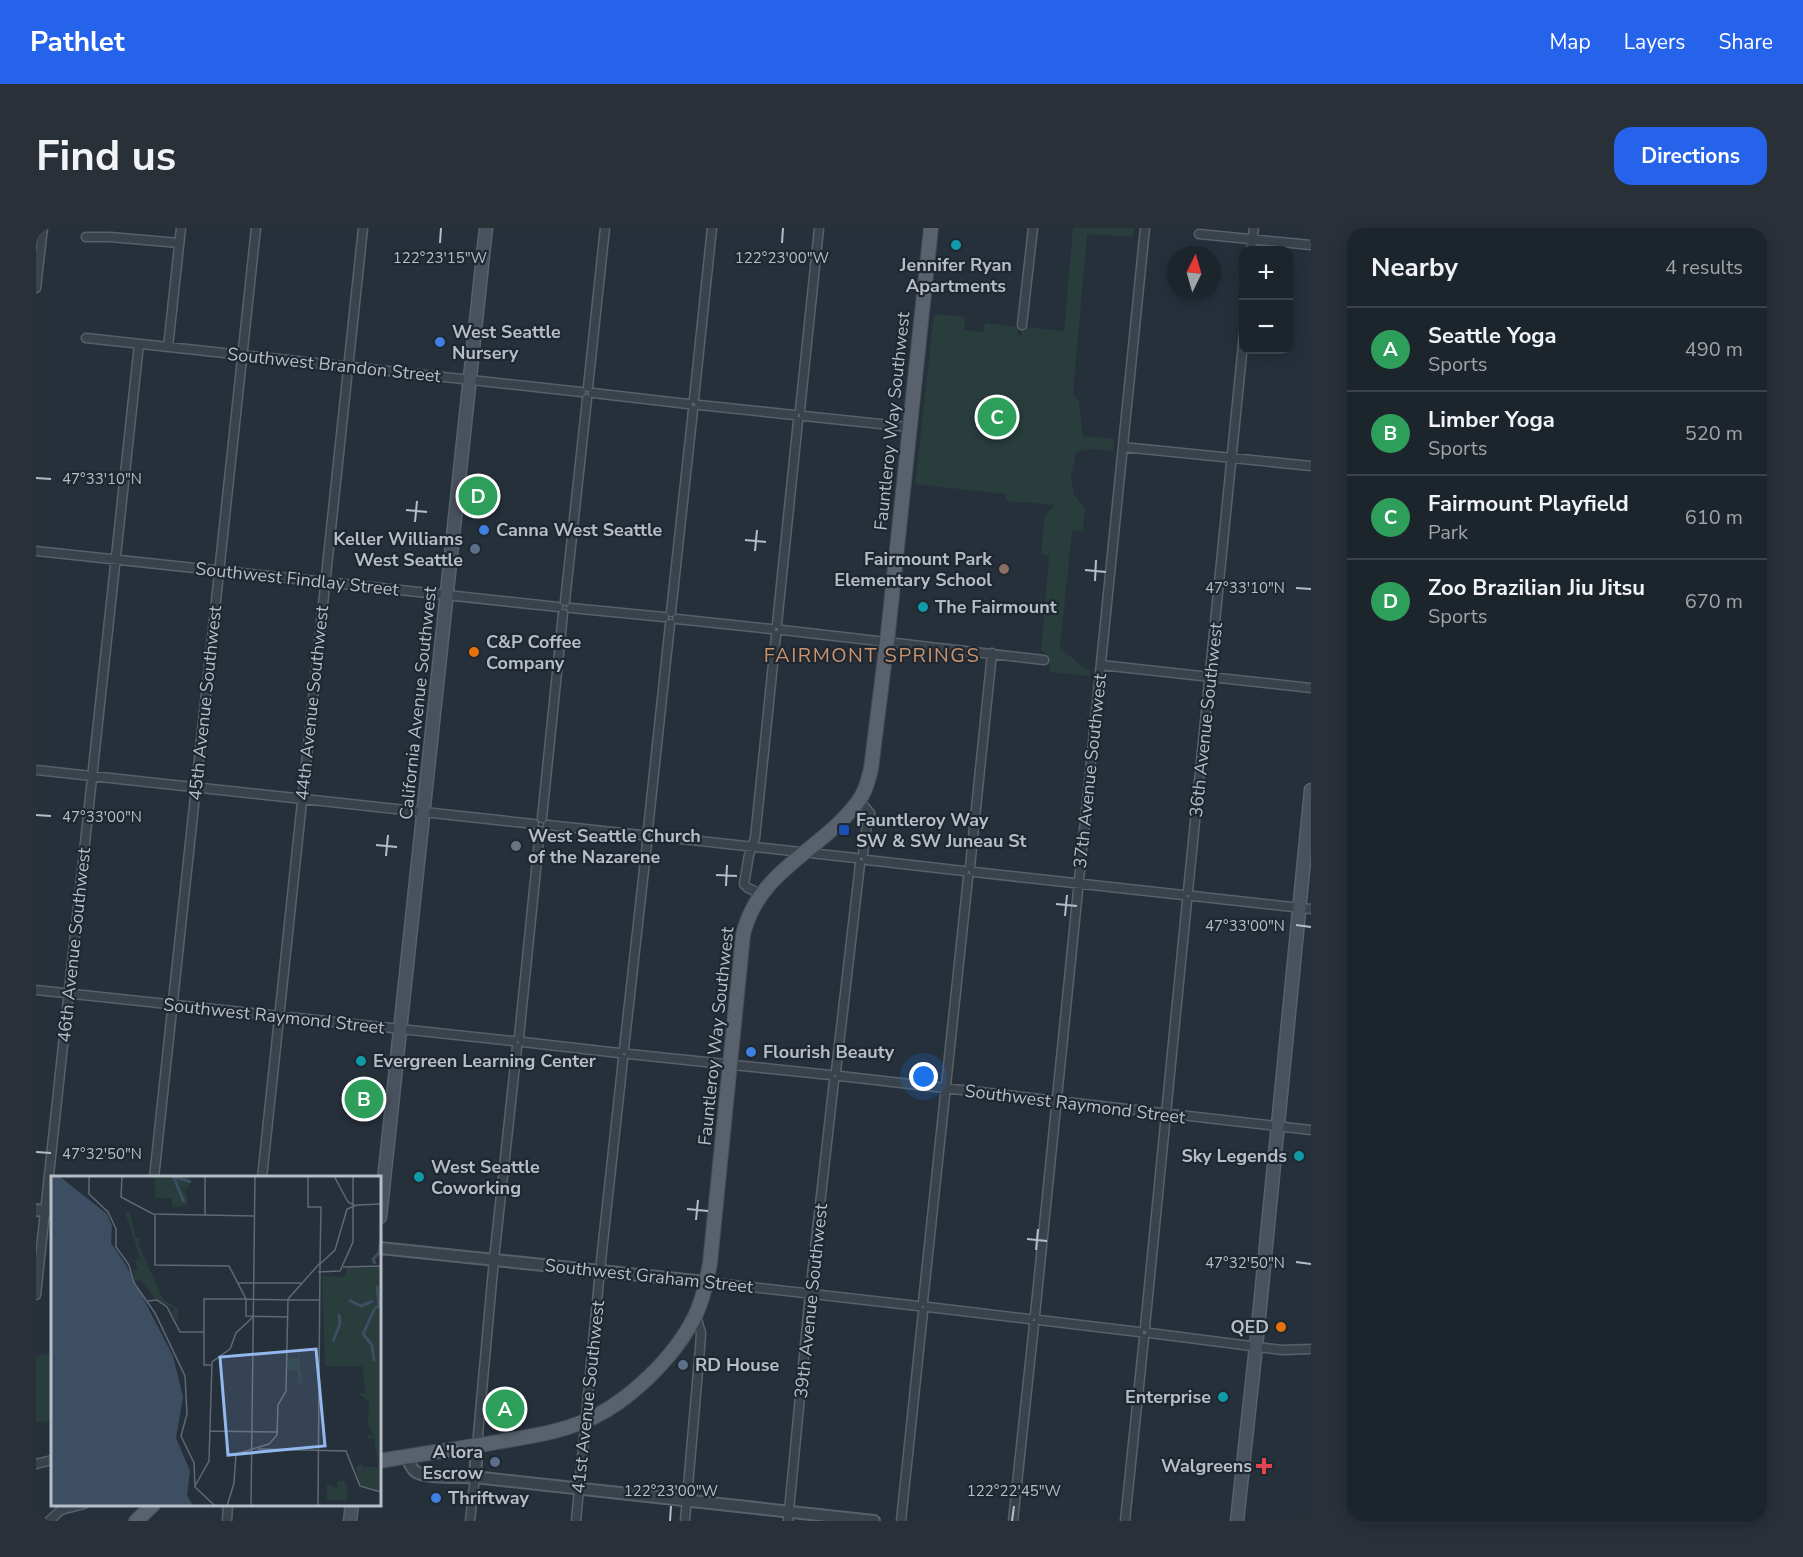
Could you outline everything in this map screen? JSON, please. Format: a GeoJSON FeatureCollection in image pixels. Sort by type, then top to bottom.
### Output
{"type":"FeatureCollection","features":[{"type":"Feature","properties":{"kind":"main road","name":"California Avenue Southwest"},"geometry":{"type":"LineString","coordinates":[[381,1208],[486,228]]}},
{"type":"Feature","properties":{"kind":"main road","name":"Fauntleroy Way Southwest"},"geometry":{"type":"LineString","coordinates":[[381,1461],[532,1436],[586,1421],[632,1393],[665,1359],[696,1316],[706,1282],[711,1253],[743,935],[750,914],[761,894],[782,871],[842,820],[859,800],[867,784],[874,754],[931,228]]}},
{"type":"Feature","properties":{"kind":"main road"},"geometry":{"type":"LineString","coordinates":[[1237,1521],[1277,1127],[1305,908],[1311,790]]}},
{"type":"Feature","properties":{"kind":"main road"},"geometry":{"type":"LineString","coordinates":[[136,1521],[152,1506]]}},
{"type":"Feature","properties":{"kind":"main road"},"geometry":{"type":"LineString","coordinates":[[350,1521],[352,1506]]}},
{"type":"Feature","properties":{"kind":"street"},"geometry":{"type":"LineString","coordinates":[[36,288],[43,228]]}},
{"type":"Feature","properties":{"kind":"street"},"geometry":{"type":"LineString","coordinates":[[168,347],[181,228]]}},
{"type":"Feature","properties":{"kind":"street","name":"45th Avenue Southwest"},"geometry":{"type":"LineString","coordinates":[[154,1176],[256,228]]}},
{"type":"Feature","properties":{"kind":"street","name":"44th Avenue Southwest"},"geometry":{"type":"LineString","coordinates":[[262,1176],[363,228]]}},
{"type":"Feature","properties":{"kind":"street"},"geometry":{"type":"LineString","coordinates":[[470,1521],[494,1259],[563,614],[558,611],[564,605],[605,228]]}},
{"type":"Feature","properties":{"kind":"street"},"geometry":{"type":"LineString","coordinates":[[648,829],[712,228]]}},
{"type":"Feature","properties":{"kind":"street"},"geometry":{"type":"LineString","coordinates":[[761,894],[744,884],[755,838],[819,228]]}},
{"type":"Feature","properties":{"kind":"street"},"geometry":{"type":"LineString","coordinates":[[1022,325],[1032,228]]}},
{"type":"Feature","properties":{"kind":"street","name":"37th Avenue Southwest"},"geometry":{"type":"LineString","coordinates":[[1013,1521],[1145,228]]}},
{"type":"Feature","properties":{"kind":"street"},"geometry":{"type":"LineString","coordinates":[[1251,246],[1254,228]]}},
{"type":"Feature","properties":{"kind":"street"},"geometry":{"type":"LineString","coordinates":[[1199,234],[1311,245]]}},
{"type":"Feature","properties":{"kind":"street"},"geometry":{"type":"LineString","coordinates":[[86,237],[179,243]]}},
{"type":"Feature","properties":{"kind":"street","name":"Southwest Brandon Street"},"geometry":{"type":"LineString","coordinates":[[86,338],[909,427]]}},
{"type":"Feature","properties":{"kind":"street","name":"46th Avenue Southwest"},"geometry":{"type":"LineString","coordinates":[[36,1295],[139,344]]}},
{"type":"Feature","properties":{"kind":"street","name":"36th Avenue Southwest"},"geometry":{"type":"LineString","coordinates":[[1125,1521],[1242,354]]}},
{"type":"Feature","properties":{"kind":"street"},"geometry":{"type":"LineString","coordinates":[[1124,447],[1311,466]]}},
{"type":"Feature","properties":{"kind":"street","name":"Southwest Findlay Street"},"geometry":{"type":"LineString","coordinates":[[36,551],[447,595],[564,605],[1044,660]]}},
{"type":"Feature","properties":{"kind":"street"},"geometry":{"type":"LineString","coordinates":[[901,1521],[992,653]]}},
{"type":"Feature","properties":{"kind":"street"},"geometry":{"type":"LineString","coordinates":[[1101,665],[1311,688]]}},
{"type":"Feature","properties":{"kind":"street"},"geometry":{"type":"LineString","coordinates":[[36,770],[641,835]]}},
{"type":"Feature","properties":{"kind":"street","name":"39th Avenue Southwest"},"geometry":{"type":"LineString","coordinates":[[789,1516],[810,1293],[835,1076],[861,859],[870,817],[870,813],[859,800]]}},
{"type":"Feature","properties":{"kind":"street"},"geometry":{"type":"LineString","coordinates":[[641,835],[648,829]]}},
{"type":"Feature","properties":{"kind":"street"},"geometry":{"type":"LineString","coordinates":[[648,829],[653,832],[651,839]]}},
{"type":"Feature","properties":{"kind":"street"},"geometry":{"type":"LineString","coordinates":[[641,835],[642,840],[804,853],[1305,908]]}},
{"type":"Feature","properties":{"kind":"street","name":"41st Avenue Southwest"},"geometry":{"type":"LineString","coordinates":[[576,1521],[600,1270],[651,839]]}},
{"type":"Feature","properties":{"kind":"street","name":"Southwest Raymond Street"},"geometry":{"type":"LineString","coordinates":[[36,990],[730,1064],[1311,1130]]}},
{"type":"Feature","properties":{"kind":"street","name":"Southwest Graham Street"},"geometry":{"type":"LineString","coordinates":[[381,1248],[810,1293],[1256,1347],[1295,1351],[1311,1349]]}},
{"type":"Feature","properties":{"kind":"street"},"geometry":{"type":"LineString","coordinates":[[685,1521],[701,1333],[696,1316]]}},
{"type":"Feature","properties":{"kind":"street"},"geometry":{"type":"LineString","coordinates":[[682,1337],[693,1341],[700,1348]]}},
{"type":"Feature","properties":{"kind":"street"},"geometry":{"type":"LineString","coordinates":[[406,1456],[413,1469],[421,1474],[475,1477],[687,1500],[789,1516],[874,1521]]}},
{"type":"Feature","properties":{"kind":"street"},"geometry":{"type":"LineString","coordinates":[[36,1464],[51,1460]]}},
{"type":"Feature","properties":{"kind":"street"},"geometry":{"type":"LineString","coordinates":[[50,1521],[61,1510],[76,1506]]}},
{"type":"Feature","properties":{"kind":"street"},"geometry":{"type":"LineString","coordinates":[[227,1521],[228,1506]]}},
{"type":"Feature","properties":{"kind":"green space"},"geometry":{"type":"Polygon","coordinates":[[[1073,228],[1134,228],[1133,237],[1087,234],[1073,394],[1079,401],[1083,436],[1114,439],[1113,451],[1090,449],[1076,452],[1071,477],[1074,495],[1085,508],[1083,531],[1072,530],[1060,648],[1090,670],[1090,676],[1050,672],[1049,660],[1041,650],[1049,557],[1041,553],[1045,515],[1056,505],[1007,501],[1005,494],[915,484],[934,314],[965,317],[964,330],[984,332],[985,323],[1018,327],[1018,335],[1021,336],[1022,327],[1064,331],[1073,228]]]}},
{"type":"Feature","properties":{"kind":"green space"},"geometry":{"type":"Polygon","coordinates":[[[51,1355],[51,1420],[36,1423],[36,1357],[51,1355]]]}},
{"type":"Feature","properties":{"kind":"place","name":"Jennifer Ryan Apartments"},"geometry":{"type":"Point","coordinates":[956,245]}},
{"type":"Feature","properties":{"kind":"place","name":"West Seattle Nursery"},"geometry":{"type":"Point","coordinates":[440,342]}},
{"type":"Feature","properties":{"kind":"place","name":"Fairmount Playfield"},"geometry":{"type":"Point","coordinates":[997,417]}},
{"type":"Feature","properties":{"kind":"place","name":"Zoo Brazilian Jiu Jitsu"},"geometry":{"type":"Point","coordinates":[478,496]}},
{"type":"Feature","properties":{"kind":"place","name":"Canna West Seattle"},"geometry":{"type":"Point","coordinates":[484,530]}},
{"type":"Feature","properties":{"kind":"place","name":"Keller Williams West Seattle"},"geometry":{"type":"Point","coordinates":[475,549]}},
{"type":"Feature","properties":{"kind":"place","name":"Fairmount Park Elementary School"},"geometry":{"type":"Point","coordinates":[1004,569]}},
{"type":"Feature","properties":{"kind":"place","name":"The Fairmount"},"geometry":{"type":"Point","coordinates":[923,607]}},
{"type":"Feature","properties":{"kind":"place","name":"C&P Coffee Company"},"geometry":{"type":"Point","coordinates":[474,652]}},
{"type":"Feature","properties":{"kind":"place","name":"Fauntleroy Way SW & SW Juneau St"},"geometry":{"type":"Point","coordinates":[844,830]}},
{"type":"Feature","properties":{"kind":"place","name":"West Seattle Church of the Nazarene"},"geometry":{"type":"Point","coordinates":[516,846]}},
{"type":"Feature","properties":{"kind":"place","name":"Flourish Beauty"},"geometry":{"type":"Point","coordinates":[751,1052]}},
{"type":"Feature","properties":{"kind":"place","name":"Evergreen Learning Center"},"geometry":{"type":"Point","coordinates":[361,1061]}},
{"type":"Feature","properties":{"kind":"place","name":"Limber Yoga"},"geometry":{"type":"Point","coordinates":[364,1099]}},
{"type":"Feature","properties":{"kind":"place","name":"Sky Legends"},"geometry":{"type":"Point","coordinates":[1299,1156]}},
{"type":"Feature","properties":{"kind":"place","name":"West Seattle Coworking"},"geometry":{"type":"Point","coordinates":[419,1177]}},
{"type":"Feature","properties":{"kind":"place","name":"QED"},"geometry":{"type":"Point","coordinates":[1281,1327]}},
{"type":"Feature","properties":{"kind":"place","name":"RD House"},"geometry":{"type":"Point","coordinates":[683,1365]}},
{"type":"Feature","properties":{"kind":"place","name":"Enterprise"},"geometry":{"type":"Point","coordinates":[1223,1397]}},
{"type":"Feature","properties":{"kind":"place","name":"Seattle Yoga"},"geometry":{"type":"Point","coordinates":[505,1409]}},
{"type":"Feature","properties":{"kind":"place","name":"A'lora Escrow"},"geometry":{"type":"Point","coordinates":[495,1462]}},
{"type":"Feature","properties":{"kind":"place","name":"Walgreens"},"geometry":{"type":"Point","coordinates":[1264,1466]}},
{"type":"Feature","properties":{"kind":"place","name":"Thriftway"},"geometry":{"type":"Point","coordinates":[436,1498]}},
{"type":"Feature","properties":{"kind":"district","name":"FAIRMONT SPRINGS"},"geometry":{"type":"Point","coordinates":[872,655]}}]}
